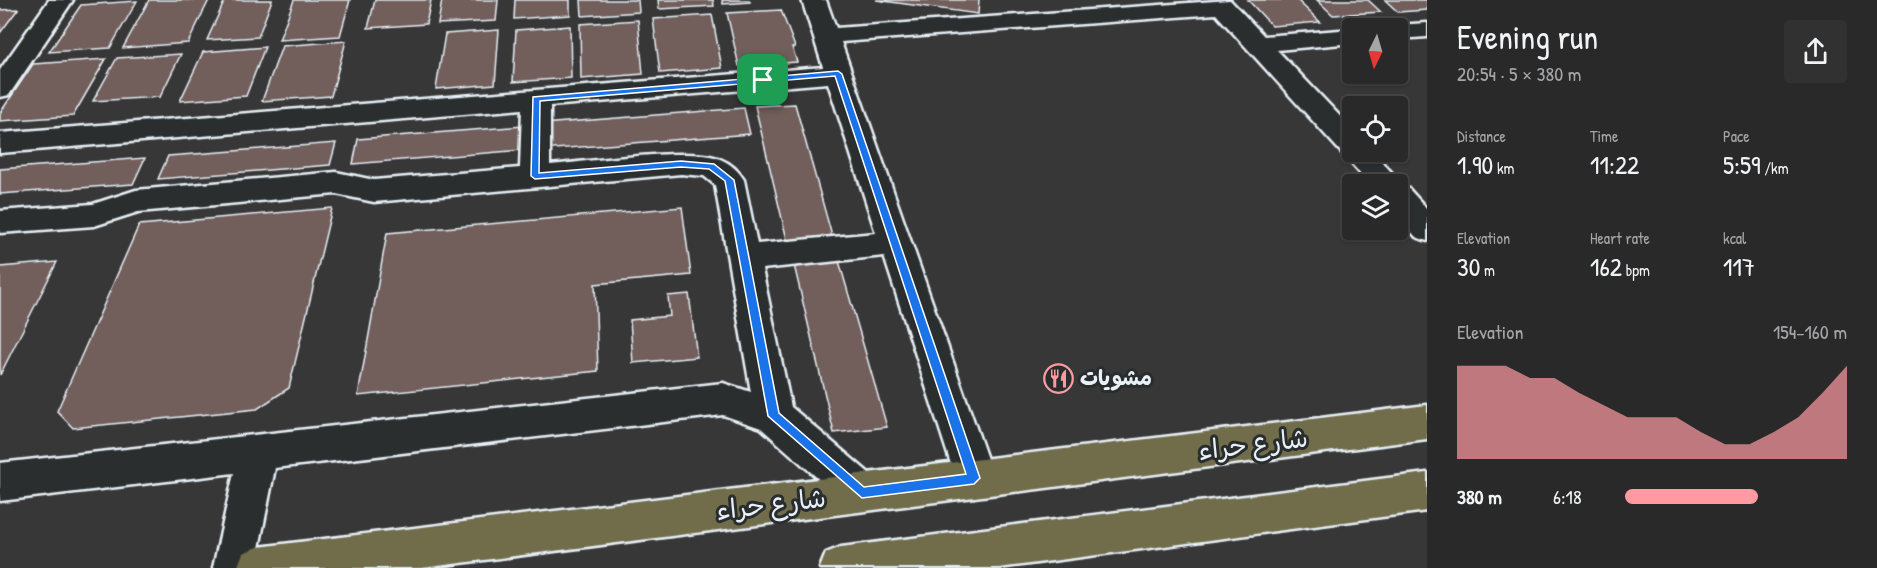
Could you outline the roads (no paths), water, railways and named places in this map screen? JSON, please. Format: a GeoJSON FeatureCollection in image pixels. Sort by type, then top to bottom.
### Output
{"type":"FeatureCollection","features":[{"type":"Feature","properties":{"kind":"main road","name":"شارع حراء"},"geometry":{"type":"LineString","coordinates":[[258,568],[1427,422]]}},
{"type":"Feature","properties":{"kind":"main road"},"geometry":{"type":"LineString","coordinates":[[842,568],[1427,492]]}},
{"type":"Feature","properties":{"kind":"street"},"geometry":{"type":"LineString","coordinates":[[0,88],[61,0]]}},
{"type":"Feature","properties":{"kind":"street"},"geometry":{"type":"LineString","coordinates":[[814,0],[974,478]]}},
{"type":"Feature","properties":{"kind":"street"},"geometry":{"type":"LineString","coordinates":[[826,36],[1220,3],[1342,136]]}},
{"type":"Feature","properties":{"kind":"street"},"geometry":{"type":"LineString","coordinates":[[1408,32],[1427,30]]}},
{"type":"Feature","properties":{"kind":"street"},"geometry":{"type":"LineString","coordinates":[[1258,44],[1342,37]]}},
{"type":"Feature","properties":{"kind":"street"},"geometry":{"type":"LineString","coordinates":[[0,143],[838,74]]}},
{"type":"Feature","properties":{"kind":"street"},"geometry":{"type":"LineString","coordinates":[[535,176],[536,99]]}},
{"type":"Feature","properties":{"kind":"street"},"geometry":{"type":"LineString","coordinates":[[1365,162],[1377,174]]}},
{"type":"Feature","properties":{"kind":"street"},"geometry":{"type":"LineString","coordinates":[[0,222],[94,215],[136,201],[336,183],[374,191],[681,164],[711,166],[729,180],[774,416]]}},
{"type":"Feature","properties":{"kind":"street"},"geometry":{"type":"LineString","coordinates":[[1408,208],[1427,229]]}},
{"type":"Feature","properties":{"kind":"street"},"geometry":{"type":"LineString","coordinates":[[744,258],[896,243]]}},
{"type":"Feature","properties":{"kind":"street"},"geometry":{"type":"LineString","coordinates":[[0,482],[723,399],[774,416],[862,492]]}},
{"type":"Feature","properties":{"kind":"street"},"geometry":{"type":"LineString","coordinates":[[234,568],[258,454]]}},
{"type":"Feature","properties":{"kind":"place","name":"مشويات"},"geometry":{"type":"Point","coordinates":[1059,378]}}]}
